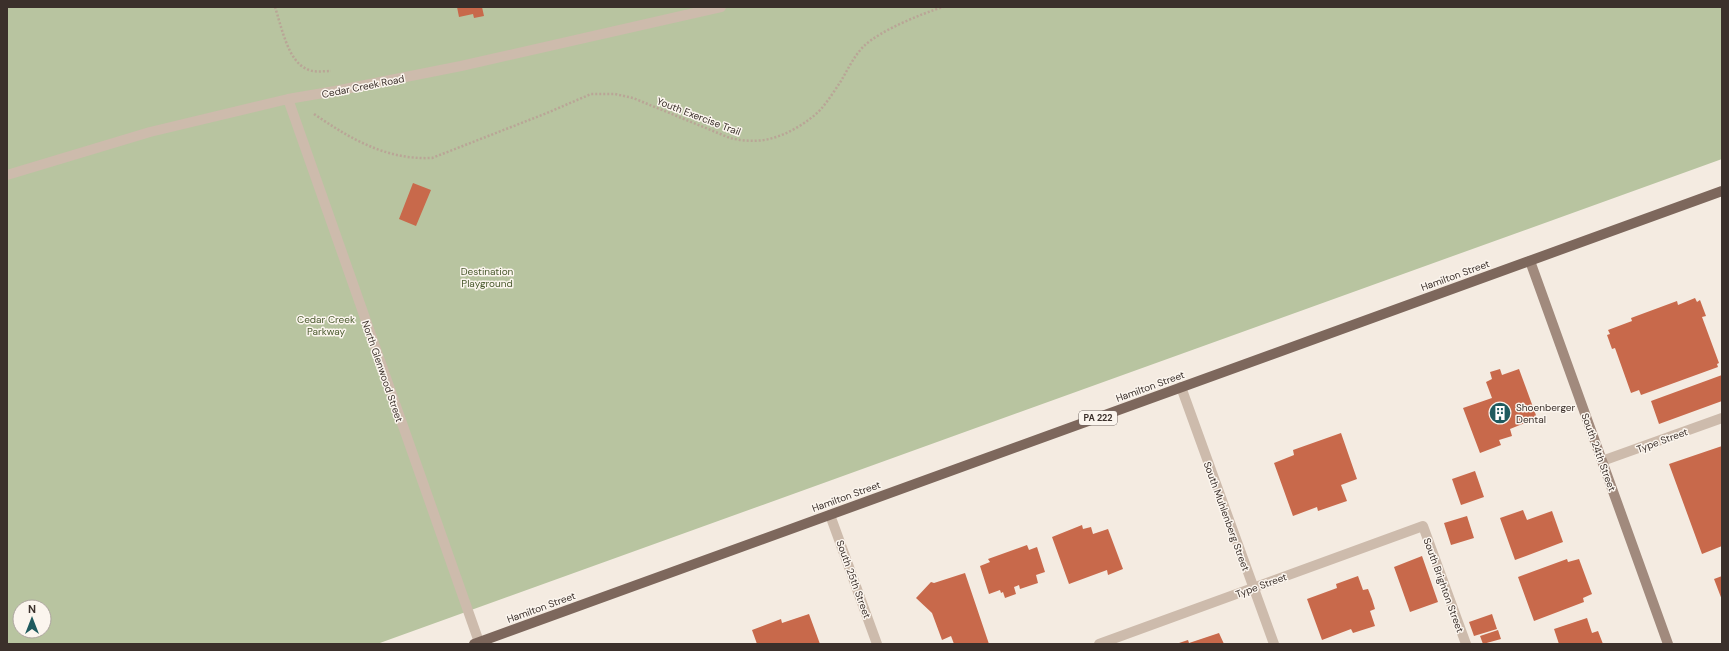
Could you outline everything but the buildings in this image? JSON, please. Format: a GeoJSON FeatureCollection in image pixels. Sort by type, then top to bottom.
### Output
{"type":"FeatureCollection","features":[{"type":"Feature","properties":{"kind":"main road","name":"Hamilton Street"},"geometry":{"type":"LineString","coordinates":[[477,643],[1722,191]]}},
{"type":"Feature","properties":{"kind":"main road","name":"South 24th Street"},"geometry":{"type":"LineString","coordinates":[[1530,261],[1668,644]]}},
{"type":"Feature","properties":{"kind":"street","name":"Cedar Creek Road"},"geometry":{"type":"LineString","coordinates":[[7,175],[150,132],[288,99],[461,66],[721,7]]}},
{"type":"Feature","properties":{"kind":"street","name":"North Glenwood Street"},"geometry":{"type":"LineString","coordinates":[[288,99],[477,643]]}},
{"type":"Feature","properties":{"kind":"street","name":"South Muhlenberg Street"},"geometry":{"type":"LineString","coordinates":[[1181,387],[1274,644]]}},
{"type":"Feature","properties":{"kind":"street","name":"Type Street"},"geometry":{"type":"LineString","coordinates":[[1602,461],[1722,418]]}},
{"type":"Feature","properties":{"kind":"street","name":"South 25th Street"},"geometry":{"type":"LineString","coordinates":[[830,515],[877,644]]}},
{"type":"Feature","properties":{"kind":"street","name":"Type Street"},"geometry":{"type":"LineString","coordinates":[[1099,644],[1423,526]]}},
{"type":"Feature","properties":{"kind":"street","name":"South Brighton Street"},"geometry":{"type":"LineString","coordinates":[[1423,526],[1466,644]]}},
{"type":"Feature","properties":{"kind":"path"},"geometry":{"type":"LineString","coordinates":[[275,7],[289,50],[297,62],[305,69],[315,72],[332,71]]}},
{"type":"Feature","properties":{"kind":"path","name":"Youth Exercise Trail"},"geometry":{"type":"LineString","coordinates":[[312,113],[340,132],[365,146],[418,159],[432,158],[591,94],[615,94],[633,98],[730,138],[742,140],[770,139],[798,126],[821,108],[841,81],[856,54],[878,35],[943,7]]}},
{"type":"Feature","properties":{"kind":"green space","name":"Cedar Creek Parkway"},"geometry":{"type":"Polygon","coordinates":[[[7,7],[1722,7],[1722,159],[377,644],[7,644],[7,7]]]}},
{"type":"Feature","properties":{"kind":"place","name":"Shoenberger Dental"},"geometry":{"type":"Point","coordinates":[1500,413]}},
{"type":"Feature","properties":{"kind":"park label","name":"Destination Playground"},"geometry":{"type":"Point","coordinates":[487,276]}}]}
